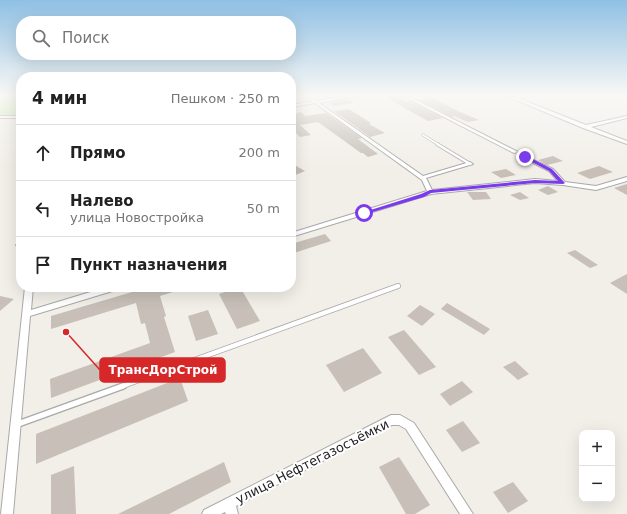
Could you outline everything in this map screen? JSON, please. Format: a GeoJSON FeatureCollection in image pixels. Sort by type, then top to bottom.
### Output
{"type":"FeatureCollection","features":[{"type":"Feature","properties":{"kind":"street"},"geometry":{"type":"LineString","coordinates":[[339,119],[424,179],[430,192]]}},
{"type":"Feature","properties":{"kind":"street"},"geometry":{"type":"LineString","coordinates":[[451,119],[516,152]]}},
{"type":"Feature","properties":{"kind":"street"},"geometry":{"type":"LineString","coordinates":[[565,119],[627,143]]}},
{"type":"Feature","properties":{"kind":"street"},"geometry":{"type":"LineString","coordinates":[[585,127],[616,119]]}},
{"type":"Feature","properties":{"kind":"street"},"geometry":{"type":"LineString","coordinates":[[525,157],[551,170],[563,183]]}},
{"type":"Feature","properties":{"kind":"street"},"geometry":{"type":"LineString","coordinates":[[422,178],[470,164]]}},
{"type":"Feature","properties":{"kind":"street"},"geometry":{"type":"LineString","coordinates":[[296,234],[423,196],[430,192],[535,181],[563,183],[596,188],[627,179]]}},
{"type":"Feature","properties":{"kind":"street"},"geometry":{"type":"LineString","coordinates":[[6,514],[28,292]]}},
{"type":"Feature","properties":{"kind":"street"},"geometry":{"type":"LineString","coordinates":[[26,314],[99,292]]}},
{"type":"Feature","properties":{"kind":"street","name":"улица Нефтегазосъёмки"},"geometry":{"type":"LineString","coordinates":[[208,514],[230,509],[391,420],[400,420],[410,426],[467,514]]}},
{"type":"Feature","properties":{"kind":"lane"},"geometry":{"type":"LineString","coordinates":[[423,135],[470,164]]}},
{"type":"Feature","properties":{"kind":"lane"},"geometry":{"type":"LineString","coordinates":[[15,425],[398,286]]}},
{"type":"Feature","properties":{"kind":"building"},"geometry":{"type":"Polygon","coordinates":[[[296,119],[335,119],[362,138],[358,139],[378,154],[368,157],[318,122],[300,125],[311,135],[300,137],[296,133],[296,119]]]}},
{"type":"Feature","properties":{"kind":"building"},"geometry":{"type":"Polygon","coordinates":[[[345,119],[365,119],[371,123],[369,124],[385,133],[370,137],[345,119]]]}},
{"type":"Feature","properties":{"kind":"building"},"geometry":{"type":"Polygon","coordinates":[[[424,119],[438,119],[428,121],[424,119]]]}},
{"type":"Feature","properties":{"kind":"building"},"geometry":{"type":"Polygon","coordinates":[[[461,119],[479,120],[468,122],[461,119]]]}},
{"type":"Feature","properties":{"kind":"building"},"geometry":{"type":"Polygon","coordinates":[[[553,156],[563,161],[547,165],[538,160],[553,156]]]}},
{"type":"Feature","properties":{"kind":"building"},"geometry":{"type":"Polygon","coordinates":[[[296,166],[305,171],[296,175],[296,166]]]}},
{"type":"Feature","properties":{"kind":"building"},"geometry":{"type":"Polygon","coordinates":[[[599,166],[613,172],[590,179],[577,173],[599,166]]]}},
{"type":"Feature","properties":{"kind":"building"},"geometry":{"type":"Polygon","coordinates":[[[506,169],[516,175],[501,178],[491,172],[506,169]]]}},
{"type":"Feature","properties":{"kind":"building"},"geometry":{"type":"Polygon","coordinates":[[[627,184],[627,195],[614,188],[627,184]]]}},
{"type":"Feature","properties":{"kind":"building"},"geometry":{"type":"Polygon","coordinates":[[[548,186],[558,192],[548,195],[538,190],[548,186]]]}},
{"type":"Feature","properties":{"kind":"building"},"geometry":{"type":"Polygon","coordinates":[[[467,192],[486,192],[491,199],[473,200],[467,192]]]}},
{"type":"Feature","properties":{"kind":"building"},"geometry":{"type":"Polygon","coordinates":[[[520,192],[529,198],[520,200],[510,195],[520,192]]]}},
{"type":"Feature","properties":{"kind":"building"},"geometry":{"type":"Polygon","coordinates":[[[325,234],[331,241],[296,252],[296,243],[325,234]]]}},
{"type":"Feature","properties":{"kind":"building"},"geometry":{"type":"Polygon","coordinates":[[[575,250],[598,265],[590,268],[567,253],[575,250]]]}},
{"type":"Feature","properties":{"kind":"building"},"geometry":{"type":"Polygon","coordinates":[[[627,274],[627,294],[610,283],[627,274]]]}},
{"type":"Feature","properties":{"kind":"building"},"geometry":{"type":"Polygon","coordinates":[[[132,292],[173,292],[160,296],[166,316],[164,317],[175,352],[51,398],[50,379],[150,343],[145,323],[141,324],[136,303],[51,329],[51,316],[132,292]]]}},
{"type":"Feature","properties":{"kind":"building"},"geometry":{"type":"Polygon","coordinates":[[[225,292],[243,292],[260,321],[237,329],[219,294],[225,292]]]}},
{"type":"Feature","properties":{"kind":"building"},"geometry":{"type":"Polygon","coordinates":[[[0,296],[14,299],[0,311],[0,296]]]}},
{"type":"Feature","properties":{"kind":"building"},"geometry":{"type":"Polygon","coordinates":[[[447,303],[490,329],[484,335],[441,309],[447,303]]]}},
{"type":"Feature","properties":{"kind":"building"},"geometry":{"type":"Polygon","coordinates":[[[420,305],[435,314],[422,326],[407,316],[420,305]]]}},
{"type":"Feature","properties":{"kind":"building"},"geometry":{"type":"Polygon","coordinates":[[[208,310],[218,334],[196,341],[188,316],[208,310]]]}},
{"type":"Feature","properties":{"kind":"building"},"geometry":{"type":"Polygon","coordinates":[[[404,330],[436,367],[419,375],[388,337],[404,330]]]}},
{"type":"Feature","properties":{"kind":"building"},"geometry":{"type":"Polygon","coordinates":[[[363,348],[382,373],[344,392],[326,365],[363,348]]]}},
{"type":"Feature","properties":{"kind":"building"},"geometry":{"type":"Polygon","coordinates":[[[515,361],[529,374],[518,380],[503,367],[515,361]]]}},
{"type":"Feature","properties":{"kind":"building"},"geometry":{"type":"Polygon","coordinates":[[[180,378],[188,401],[36,464],[36,434],[180,378]]]}},
{"type":"Feature","properties":{"kind":"building"},"geometry":{"type":"Polygon","coordinates":[[[462,381],[473,392],[450,406],[440,394],[462,381]]]}},
{"type":"Feature","properties":{"kind":"building"},"geometry":{"type":"Polygon","coordinates":[[[463,421],[480,443],[462,452],[446,430],[463,421]]]}},
{"type":"Feature","properties":{"kind":"building"},"geometry":{"type":"Polygon","coordinates":[[[399,457],[430,505],[415,514],[406,514],[379,467],[399,457]]]}},
{"type":"Feature","properties":{"kind":"building"},"geometry":{"type":"Polygon","coordinates":[[[224,462],[231,482],[169,514],[118,514],[224,462]]]}},
{"type":"Feature","properties":{"kind":"building"},"geometry":{"type":"Polygon","coordinates":[[[74,466],[76,514],[51,514],[51,475],[74,466]]]}},
{"type":"Feature","properties":{"kind":"building"},"geometry":{"type":"Polygon","coordinates":[[[513,482],[528,501],[508,513],[493,492],[513,482]]]}},
{"type":"Feature","properties":{"kind":"place","name":"ТрансДорСтрой"},"geometry":{"type":"Point","coordinates":[66,332]}},
{"type":"Feature","properties":{"kind":"route"},"geometry":{"type":"LineString","coordinates":[[364,213],[423,196],[430,192],[535,181],[563,183],[551,170],[525,157]]}}]}
